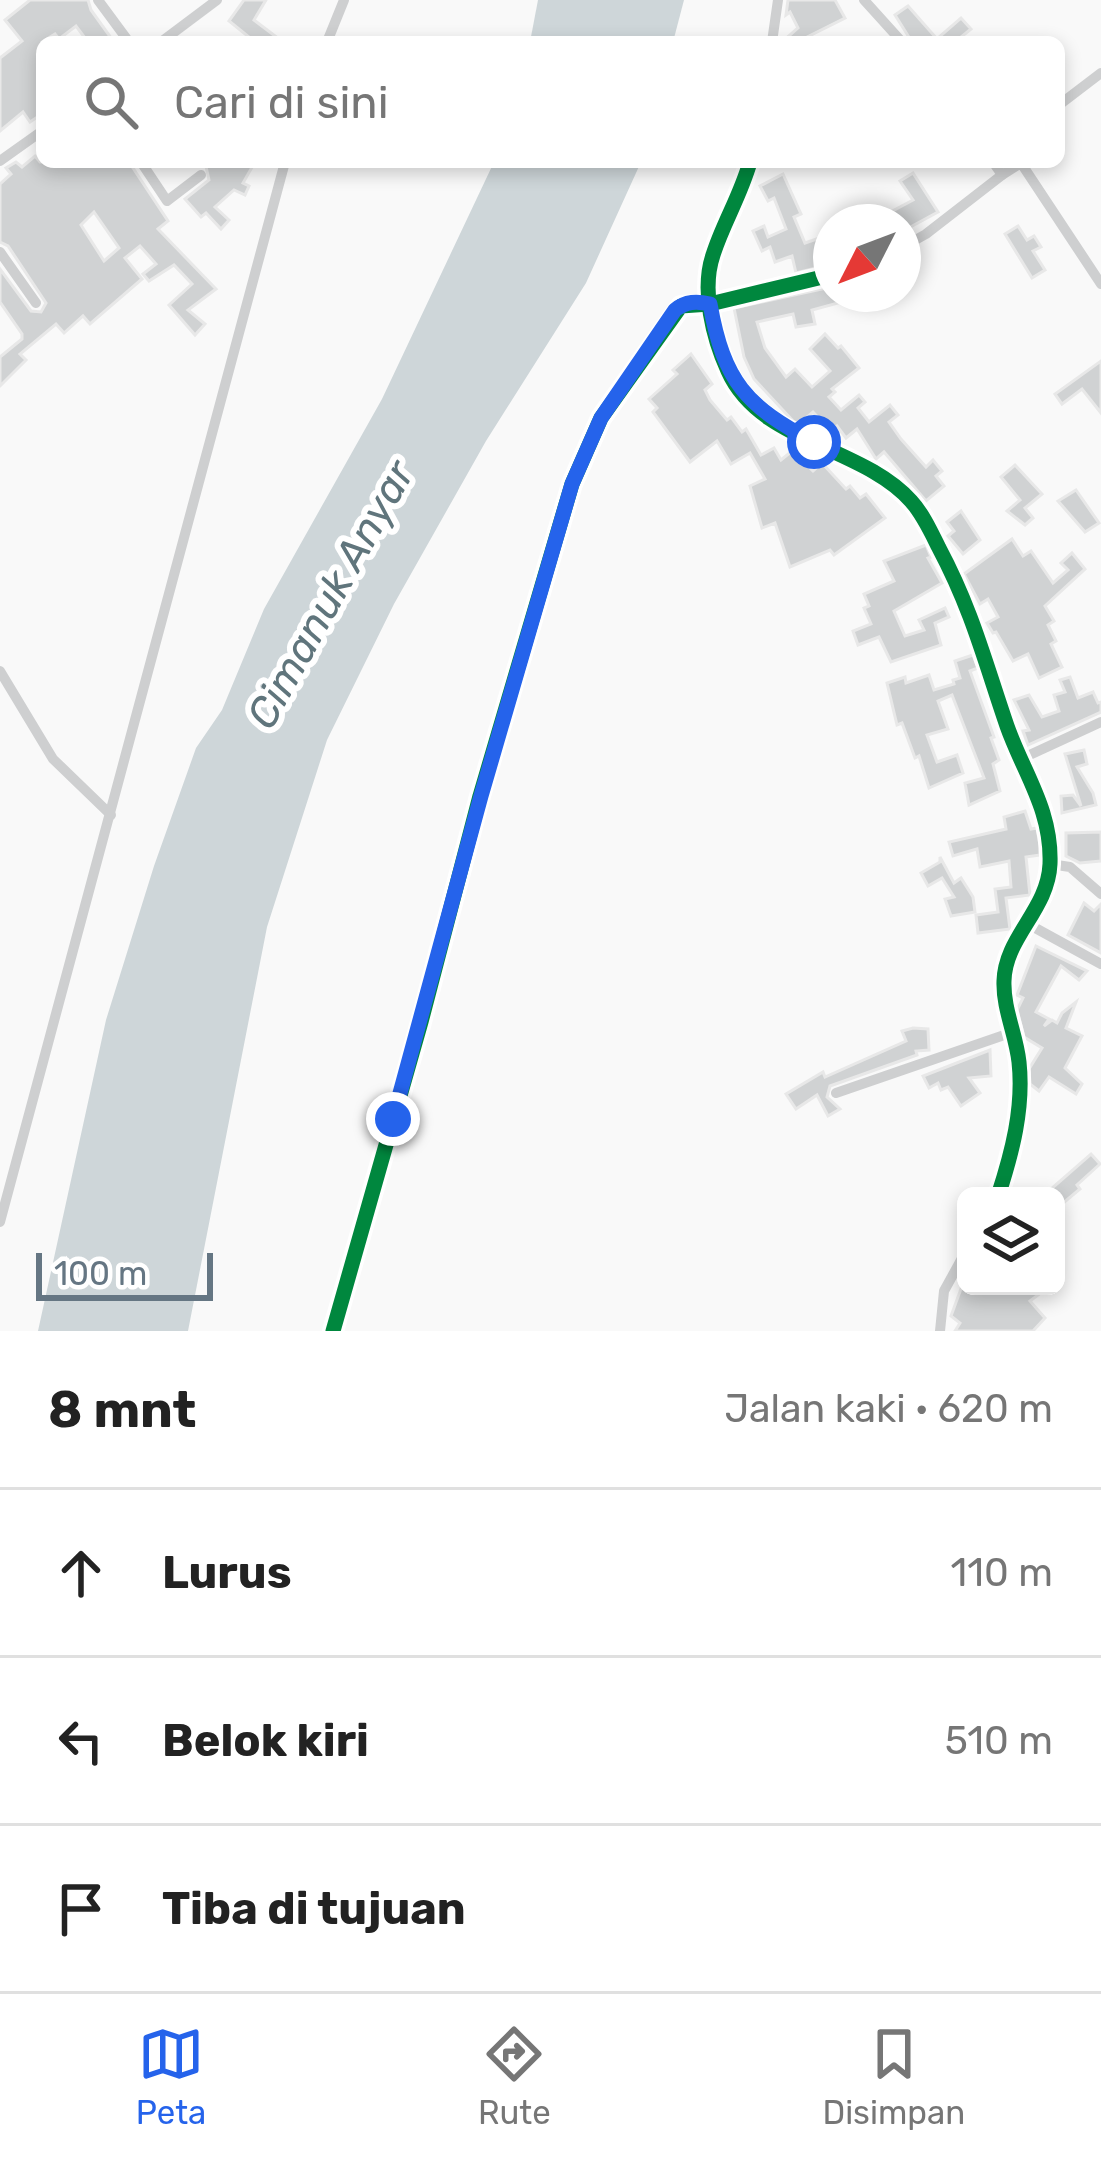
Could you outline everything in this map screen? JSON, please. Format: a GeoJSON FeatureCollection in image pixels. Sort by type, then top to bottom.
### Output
{"type":"FeatureCollection","features":[{"type":"Feature","properties":{"kind":"street"},"geometry":{"type":"LineString","coordinates":[[98,0],[125,36]]}},
{"type":"Feature","properties":{"kind":"street"},"geometry":{"type":"LineString","coordinates":[[173,36],[217,0]]}},
{"type":"Feature","properties":{"kind":"street"},"geometry":{"type":"LineString","coordinates":[[329,36],[344,0]]}},
{"type":"Feature","properties":{"kind":"street"},"geometry":{"type":"LineString","coordinates":[[773,36],[778,0]]}},
{"type":"Feature","properties":{"kind":"street"},"geometry":{"type":"LineString","coordinates":[[864,0],[897,36]]}},
{"type":"Feature","properties":{"kind":"street"},"geometry":{"type":"LineString","coordinates":[[1065,100],[1101,73]]}},
{"type":"Feature","properties":{"kind":"street"},"geometry":{"type":"LineString","coordinates":[[1,158],[36,135]]}},
{"type":"Feature","properties":{"kind":"street"},"geometry":{"type":"LineString","coordinates":[[145,168],[167,201],[201,175]]}},
{"type":"Feature","properties":{"kind":"street"},"geometry":{"type":"LineString","coordinates":[[0,1222],[283,168]]}},
{"type":"Feature","properties":{"kind":"street"},"geometry":{"type":"LineString","coordinates":[[748,168],[712,258],[710,304],[727,369],[752,404],[888,482],[919,510],[968,604],[1009,731],[1046,819],[1050,864],[1045,894],[1005,968],[1004,1000],[1019,1065],[1018,1117],[1000,1187]]}},
{"type":"Feature","properties":{"kind":"street"},"geometry":{"type":"LineString","coordinates":[[997,168],[1002,175]]}},
{"type":"Feature","properties":{"kind":"street"},"geometry":{"type":"LineString","coordinates":[[921,237],[1013,168]]}},
{"type":"Feature","properties":{"kind":"street"},"geometry":{"type":"LineString","coordinates":[[1024,168],[1101,284]]}},
{"type":"Feature","properties":{"kind":"street"},"geometry":{"type":"LineString","coordinates":[[0,252],[36,303]]}},
{"type":"Feature","properties":{"kind":"street"},"geometry":{"type":"LineString","coordinates":[[333,1331],[481,796],[582,457],[601,418],[675,310],[688,302],[710,304],[813,278]]}},
{"type":"Feature","properties":{"kind":"street"},"geometry":{"type":"LineString","coordinates":[[0,671],[53,759],[111,815]]}},
{"type":"Feature","properties":{"kind":"street"},"geometry":{"type":"LineString","coordinates":[[1023,758],[1101,722]]}},
{"type":"Feature","properties":{"kind":"street"},"geometry":{"type":"LineString","coordinates":[[1050,864],[1070,867],[1101,894]]}},
{"type":"Feature","properties":{"kind":"street"},"geometry":{"type":"LineString","coordinates":[[1028,924],[1101,964]]}},
{"type":"Feature","properties":{"kind":"street"},"geometry":{"type":"LineString","coordinates":[[836,1093],[1013,1032]]}},
{"type":"Feature","properties":{"kind":"street"},"geometry":{"type":"LineString","coordinates":[[940,1331],[944,1291],[957,1267]]}},
{"type":"Feature","properties":{"kind":"water"},"geometry":{"type":"Polygon","coordinates":[[[538,0],[684,0],[675,36],[531,36],[538,0]]]}},
{"type":"Feature","properties":{"kind":"water","name":"Cimanuk Anyar"},"geometry":{"type":"Polygon","coordinates":[[[491,168],[638,168],[586,283],[486,441],[394,604],[327,740],[267,927],[188,1331],[38,1331],[106,1020],[196,748],[222,710],[264,609],[382,399],[491,168]]]}},
{"type":"Feature","properties":{"kind":"building"},"geometry":{"type":"Polygon","coordinates":[[[30,0],[88,0],[110,36],[84,36],[76,26],[63,36],[36,36],[36,118],[30,122],[23,112],[0,131],[0,58],[22,41],[5,20],[30,0]]]}},
{"type":"Feature","properties":{"kind":"building"},"geometry":{"type":"Polygon","coordinates":[[[244,0],[266,0],[254,20],[275,36],[248,36],[229,21],[244,0]]]}},
{"type":"Feature","properties":{"kind":"building"},"geometry":{"type":"Polygon","coordinates":[[[788,0],[835,0],[845,18],[809,36],[789,36],[798,28],[790,12],[786,15],[788,0]]]}},
{"type":"Feature","properties":{"kind":"building"},"geometry":{"type":"Polygon","coordinates":[[[908,6],[934,36],[908,36],[895,15],[908,6]]]}},
{"type":"Feature","properties":{"kind":"building"},"geometry":{"type":"Polygon","coordinates":[[[961,18],[971,29],[962,36],[940,36],[961,18]]]}},
{"type":"Feature","properties":{"kind":"building"},"geometry":{"type":"Polygon","coordinates":[[[35,156],[36,168],[133,168],[168,221],[158,229],[216,289],[188,310],[205,324],[195,335],[169,305],[192,284],[174,265],[149,281],[143,274],[156,264],[140,246],[125,258],[142,279],[90,324],[83,316],[64,333],[56,324],[20,354],[26,360],[0,386],[0,357],[22,334],[0,302],[0,269],[31,311],[41,312],[46,303],[8,246],[0,242],[0,184],[11,174],[6,168],[16,162],[22,167],[35,156]],[[94,212],[81,225],[104,261],[119,248],[94,212]]]}},
{"type":"Feature","properties":{"kind":"building"},"geometry":{"type":"Polygon","coordinates":[[[206,168],[252,168],[243,183],[249,186],[245,195],[234,190],[215,207],[229,220],[221,229],[185,199],[209,180],[206,168]]]}},
{"type":"Feature","properties":{"kind":"building"},"geometry":{"type":"Polygon","coordinates":[[[913,173],[938,212],[921,221],[921,204],[906,204],[913,200],[900,181],[913,173]]]}},
{"type":"Feature","properties":{"kind":"building"},"geometry":{"type":"Polygon","coordinates":[[[783,174],[801,214],[794,217],[805,243],[813,240],[813,269],[796,273],[792,256],[775,262],[770,247],[762,251],[753,231],[764,226],[768,237],[786,229],[774,198],[768,201],[760,186],[783,174]]]}},
{"type":"Feature","properties":{"kind":"building"},"geometry":{"type":"Polygon","coordinates":[[[1018,226],[1027,240],[1034,236],[1041,247],[1033,251],[1045,270],[1032,278],[1005,234],[1018,226]]]}},
{"type":"Feature","properties":{"kind":"building"},"geometry":{"type":"Polygon","coordinates":[[[813,291],[815,324],[796,327],[793,314],[757,322],[765,348],[786,377],[795,369],[812,387],[830,371],[810,349],[825,334],[841,346],[859,368],[832,389],[835,392],[829,397],[841,410],[859,395],[865,402],[858,408],[869,422],[890,405],[898,415],[889,422],[926,467],[933,460],[942,471],[936,476],[944,486],[926,501],[884,452],[876,459],[857,429],[846,438],[837,426],[831,431],[813,412],[799,424],[794,422],[754,379],[744,357],[734,308],[813,291]]]}},
{"type":"Feature","properties":{"kind":"building"},"geometry":{"type":"Polygon","coordinates":[[[691,354],[712,384],[705,390],[710,400],[727,420],[731,417],[742,432],[746,429],[761,455],[774,448],[781,460],[792,451],[813,471],[822,463],[846,489],[850,486],[860,498],[866,494],[885,518],[834,555],[830,550],[790,567],[775,523],[762,528],[750,486],[765,479],[750,453],[731,464],[717,441],[690,462],[653,412],[657,408],[649,399],[691,354]]]}},
{"type":"Feature","properties":{"kind":"building"},"geometry":{"type":"Polygon","coordinates":[[[1101,361],[1101,413],[1082,389],[1062,404],[1055,394],[1101,361]]]}},
{"type":"Feature","properties":{"kind":"building"},"geometry":{"type":"Polygon","coordinates":[[[1015,465],[1042,494],[1025,508],[1033,518],[1025,525],[1007,511],[1020,500],[1001,477],[1015,465]]]}},
{"type":"Feature","properties":{"kind":"building"},"geometry":{"type":"Polygon","coordinates":[[[1076,490],[1099,523],[1085,532],[1058,501],[1076,490]]]}},
{"type":"Feature","properties":{"kind":"building"},"geometry":{"type":"Polygon","coordinates":[[[961,511],[980,540],[963,554],[948,536],[954,531],[947,522],[961,511]]]}},
{"type":"Feature","properties":{"kind":"building"},"geometry":{"type":"Polygon","coordinates":[[[1012,539],[1023,556],[1031,551],[1053,583],[1068,570],[1061,563],[1072,553],[1085,569],[1045,606],[1054,621],[1048,625],[1056,641],[1051,644],[1062,667],[1039,678],[1028,654],[1013,661],[987,623],[998,617],[988,599],[980,604],[964,574],[1012,539]]]}},
{"type":"Feature","properties":{"kind":"building"},"geometry":{"type":"Polygon","coordinates":[[[926,545],[942,583],[894,611],[905,636],[924,630],[919,620],[945,608],[949,617],[935,623],[941,645],[891,662],[879,637],[858,645],[853,631],[871,624],[864,594],[894,581],[884,561],[926,545]]]}},
{"type":"Feature","properties":{"kind":"building"},"geometry":{"type":"Polygon","coordinates":[[[973,655],[978,668],[970,671],[994,737],[999,760],[993,764],[1000,791],[969,805],[965,783],[984,778],[952,695],[938,701],[948,729],[927,735],[937,762],[957,755],[963,773],[929,788],[919,756],[915,758],[902,723],[897,725],[887,683],[929,675],[934,690],[954,684],[960,678],[955,661],[973,655]]]}},
{"type":"Feature","properties":{"kind":"building"},"geometry":{"type":"Polygon","coordinates":[[[1070,677],[1078,698],[1093,692],[1101,702],[1101,712],[1028,745],[1023,731],[1029,730],[1014,700],[1029,695],[1042,717],[1059,711],[1054,695],[1065,692],[1060,680],[1070,677]]]}},
{"type":"Feature","properties":{"kind":"building"},"geometry":{"type":"Polygon","coordinates":[[[1084,750],[1087,764],[1077,767],[1096,805],[1062,813],[1061,796],[1073,795],[1081,806],[1065,754],[1084,750]]]}},
{"type":"Feature","properties":{"kind":"building"},"geometry":{"type":"Polygon","coordinates":[[[1025,811],[1031,829],[1037,828],[1040,845],[1040,855],[1026,857],[1030,895],[1006,898],[1010,929],[978,933],[976,915],[998,912],[995,889],[1011,887],[1009,861],[980,867],[977,849],[953,856],[949,842],[1006,829],[1004,817],[1025,811]]]}},
{"type":"Feature","properties":{"kind":"building"},"geometry":{"type":"Polygon","coordinates":[[[1101,832],[1101,861],[1080,863],[1066,856],[1066,833],[1101,832]]]}},
{"type":"Feature","properties":{"kind":"building"},"geometry":{"type":"Polygon","coordinates":[[[940,857],[954,883],[961,878],[973,897],[975,912],[951,916],[945,899],[954,897],[942,878],[928,886],[921,873],[940,862],[940,857]]]}},
{"type":"Feature","properties":{"kind":"building"},"geometry":{"type":"Polygon","coordinates":[[[1084,903],[1094,911],[1101,904],[1101,953],[1068,935],[1084,903]]]}},
{"type":"Feature","properties":{"kind":"building"},"geometry":{"type":"Polygon","coordinates":[[[1036,946],[1087,971],[1079,980],[1061,966],[1036,1012],[1049,1019],[1044,1026],[1052,1020],[1057,1023],[1076,1002],[1066,1028],[1082,1036],[1065,1068],[1082,1084],[1076,1094],[1049,1077],[1039,1091],[1030,1084],[1029,1069],[1042,1048],[1024,1037],[1017,1010],[1023,998],[1017,995],[1036,946]]]}},
{"type":"Feature","properties":{"kind":"building"},"geometry":{"type":"Polygon","coordinates":[[[928,1029],[929,1050],[830,1086],[827,1097],[840,1109],[828,1116],[817,1095],[796,1109],[786,1094],[823,1072],[825,1077],[906,1041],[902,1031],[928,1029]]]}},
{"type":"Feature","properties":{"kind":"building"},"geometry":{"type":"Polygon","coordinates":[[[990,1050],[991,1076],[969,1078],[980,1093],[961,1106],[948,1087],[941,1090],[938,1083],[929,1088],[923,1076],[990,1050]]]}},
{"type":"Feature","properties":{"kind":"building"},"geometry":{"type":"Polygon","coordinates":[[[1091,1154],[1100,1164],[1065,1202],[1065,1187],[1053,1187],[1091,1154]]]}},
{"type":"Feature","properties":{"kind":"building"},"geometry":{"type":"Polygon","coordinates":[[[959,1295],[1038,1295],[1030,1301],[1045,1318],[1033,1331],[955,1331],[960,1323],[951,1316],[959,1295]]]}},
{"type":"Feature","properties":{"kind":"cycle path"},"geometry":{"type":"LineString","coordinates":[[748,168],[717,243],[708,283],[710,314],[728,371],[763,414],[890,483],[919,512],[960,593],[1047,826],[1047,880],[1006,965],[1006,1002],[1019,1062],[1020,1096],[1001,1187]]}},
{"type":"Feature","properties":{"kind":"cycle path"},"geometry":{"type":"LineString","coordinates":[[333,1331],[480,796],[572,484],[601,418],[681,306],[710,304],[813,279]]}},
{"type":"Feature","properties":{"kind":"route"},"geometry":{"type":"LineString","coordinates":[[393,1119],[533,610],[572,484],[601,418],[675,310],[688,302],[703,302],[710,304],[734,383],[768,416],[814,442]]}}]}
